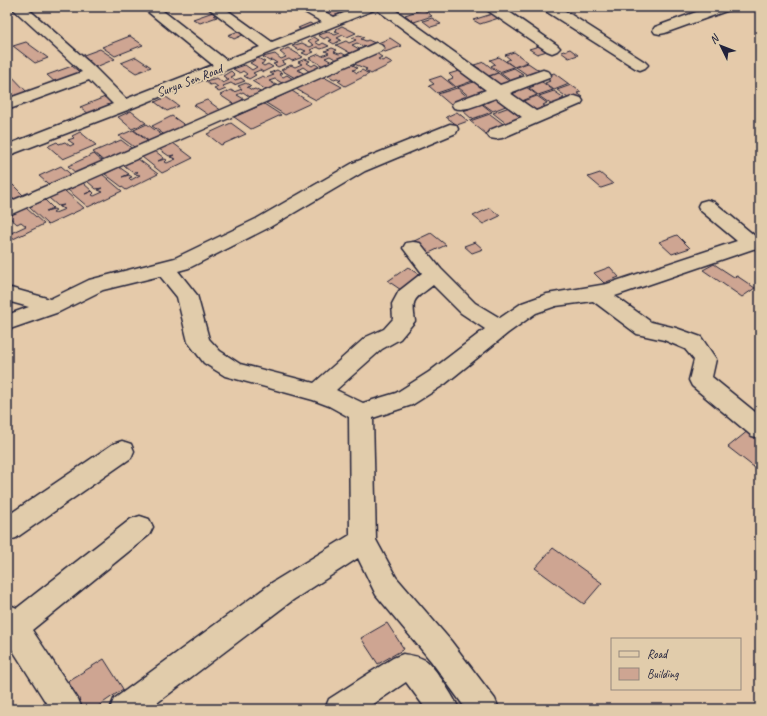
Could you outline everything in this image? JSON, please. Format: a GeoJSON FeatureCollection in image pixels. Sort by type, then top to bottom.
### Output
{"type":"FeatureCollection","features":[{"type":"Feature","properties":{"kind":"street"},"geometry":{"type":"LineString","coordinates":[[18,7],[92,74],[124,106]]}},
{"type":"Feature","properties":{"kind":"street"},"geometry":{"type":"LineString","coordinates":[[149,7],[224,66]]}},
{"type":"Feature","properties":{"kind":"street"},"geometry":{"type":"LineString","coordinates":[[214,7],[271,48]]}},
{"type":"Feature","properties":{"kind":"street"},"geometry":{"type":"LineString","coordinates":[[306,7],[332,22]]}},
{"type":"Feature","properties":{"kind":"street"},"geometry":{"type":"LineString","coordinates":[[382,7],[534,118]]}},
{"type":"Feature","properties":{"kind":"street"},"geometry":{"type":"LineString","coordinates":[[492,7],[552,48]]}},
{"type":"Feature","properties":{"kind":"street"},"geometry":{"type":"LineString","coordinates":[[549,7],[640,65]]}},
{"type":"Feature","properties":{"kind":"street"},"geometry":{"type":"LineString","coordinates":[[660,30],[724,7]]}},
{"type":"Feature","properties":{"kind":"street"},"geometry":{"type":"LineString","coordinates":[[368,8],[386,28]]}},
{"type":"Feature","properties":{"kind":"street","name":"Surya Sen Road"},"geometry":{"type":"LineString","coordinates":[[8,150],[124,106],[368,8]]}},
{"type":"Feature","properties":{"kind":"street"},"geometry":{"type":"LineString","coordinates":[[7,210],[376,48]]}},
{"type":"Feature","properties":{"kind":"street"},"geometry":{"type":"LineString","coordinates":[[7,106],[92,74]]}},
{"type":"Feature","properties":{"kind":"street"},"geometry":{"type":"LineString","coordinates":[[460,105],[543,75]]}},
{"type":"Feature","properties":{"kind":"street"},"geometry":{"type":"LineString","coordinates":[[496,134],[575,101]]}},
{"type":"Feature","properties":{"kind":"street"},"geometry":{"type":"LineString","coordinates":[[7,323],[52,307],[96,285],[182,263],[263,223],[359,167],[450,130]]}},
{"type":"Feature","properties":{"kind":"street"},"geometry":{"type":"LineString","coordinates":[[708,206],[756,243]]}},
{"type":"Feature","properties":{"kind":"street"},"geometry":{"type":"LineString","coordinates":[[165,268],[187,295],[199,342],[212,357],[232,370],[338,400],[361,413],[404,399],[437,378],[500,328],[529,308],[554,299],[597,293],[630,284],[756,243]]}},
{"type":"Feature","properties":{"kind":"street"},"geometry":{"type":"LineString","coordinates":[[414,248],[434,274],[468,308],[500,328]]}},
{"type":"Feature","properties":{"kind":"street"},"geometry":{"type":"LineString","coordinates":[[318,394],[374,343],[392,334],[404,321],[402,304],[406,296],[434,274]]}},
{"type":"Feature","properties":{"kind":"street"},"geometry":{"type":"LineString","coordinates":[[597,293],[645,329],[668,333],[693,343],[705,359],[700,380],[760,429]]}},
{"type":"Feature","properties":{"kind":"street"},"geometry":{"type":"LineString","coordinates":[[7,294],[52,307]]}},
{"type":"Feature","properties":{"kind":"street"},"geometry":{"type":"LineString","coordinates":[[340,709],[403,668],[416,670],[445,709],[477,700],[441,652],[386,586],[363,541],[361,413]]}},
{"type":"Feature","properties":{"kind":"street"},"geometry":{"type":"LineString","coordinates":[[7,530],[122,451]]}},
{"type":"Feature","properties":{"kind":"street"},"geometry":{"type":"LineString","coordinates":[[67,709],[11,622],[140,526]]}},
{"type":"Feature","properties":{"kind":"street"},"geometry":{"type":"LineString","coordinates":[[125,709],[283,591],[363,541]]}},
{"type":"Feature","properties":{"kind":"building"},"geometry":{"type":"Polygon","coordinates":[[[320,7],[336,7],[344,12],[328,18],[314,9],[320,7]]]}},
{"type":"Feature","properties":{"kind":"building"},"geometry":{"type":"Polygon","coordinates":[[[423,9],[432,16],[414,22],[405,15],[423,9]]]}},
{"type":"Feature","properties":{"kind":"building"},"geometry":{"type":"Polygon","coordinates":[[[213,12],[217,14],[214,15],[217,17],[200,23],[193,19],[213,12]]]}},
{"type":"Feature","properties":{"kind":"building"},"geometry":{"type":"Polygon","coordinates":[[[495,13],[502,17],[480,24],[473,20],[495,13]]]}},
{"type":"Feature","properties":{"kind":"building"},"geometry":{"type":"Polygon","coordinates":[[[432,18],[441,24],[431,27],[423,21],[432,18]]]}},
{"type":"Feature","properties":{"kind":"building"},"geometry":{"type":"Polygon","coordinates":[[[310,23],[316,27],[304,31],[298,28],[310,23]]]}},
{"type":"Feature","properties":{"kind":"building"},"geometry":{"type":"Polygon","coordinates":[[[342,26],[356,33],[347,37],[343,35],[337,38],[341,40],[334,44],[329,41],[332,40],[327,37],[324,39],[318,35],[328,32],[335,35],[340,33],[335,31],[337,30],[336,29],[342,26]]]}},
{"type":"Feature","properties":{"kind":"building"},"geometry":{"type":"Polygon","coordinates":[[[239,31],[245,34],[234,39],[228,35],[239,31]]]}},
{"type":"Feature","properties":{"kind":"building"},"geometry":{"type":"Polygon","coordinates":[[[359,35],[364,37],[361,39],[375,43],[365,47],[357,43],[352,45],[359,49],[352,54],[336,45],[346,41],[349,43],[356,40],[352,38],[359,35]]]}},
{"type":"Feature","properties":{"kind":"building"},"geometry":{"type":"Polygon","coordinates":[[[130,36],[143,45],[115,56],[102,47],[130,36]]]}},
{"type":"Feature","properties":{"kind":"building"},"geometry":{"type":"Polygon","coordinates":[[[314,37],[319,40],[315,42],[320,45],[323,43],[329,46],[321,49],[317,47],[310,50],[314,52],[307,55],[302,53],[306,51],[301,49],[298,50],[292,46],[302,43],[310,47],[314,45],[308,41],[314,37]]]}},
{"type":"Feature","properties":{"kind":"building"},"geometry":{"type":"Polygon","coordinates":[[[390,38],[402,46],[385,52],[375,45],[379,44],[378,43],[390,38]]]}},
{"type":"Feature","properties":{"kind":"building"},"geometry":{"type":"Polygon","coordinates":[[[26,42],[48,58],[35,63],[13,46],[26,42]]]}},
{"type":"Feature","properties":{"kind":"building"},"geometry":{"type":"Polygon","coordinates":[[[539,46],[547,51],[537,54],[529,49],[539,46]]]}},
{"type":"Feature","properties":{"kind":"building"},"geometry":{"type":"Polygon","coordinates":[[[288,48],[303,57],[292,61],[289,59],[282,62],[285,64],[278,67],[273,64],[277,63],[272,60],[269,61],[263,57],[275,54],[281,59],[286,57],[280,52],[288,48]]]}},
{"type":"Feature","properties":{"kind":"building"},"geometry":{"type":"Polygon","coordinates":[[[332,48],[337,50],[334,52],[339,54],[342,53],[348,57],[337,60],[330,56],[325,58],[332,62],[325,67],[309,58],[319,54],[322,56],[329,53],[325,51],[332,48]]]}},
{"type":"Feature","properties":{"kind":"building"},"geometry":{"type":"Polygon","coordinates":[[[100,49],[115,59],[96,67],[81,56],[100,49]]]}},
{"type":"Feature","properties":{"kind":"building"},"geometry":{"type":"Polygon","coordinates":[[[570,49],[578,55],[569,58],[561,52],[570,49]]]}},
{"type":"Feature","properties":{"kind":"building"},"geometry":{"type":"Polygon","coordinates":[[[514,52],[528,62],[514,67],[506,61],[510,59],[505,55],[514,52]]]}},
{"type":"Feature","properties":{"kind":"building"},"geometry":{"type":"Polygon","coordinates":[[[376,53],[382,57],[378,59],[382,61],[386,59],[393,63],[371,74],[365,70],[367,69],[354,64],[376,53]]]}},
{"type":"Feature","properties":{"kind":"building"},"geometry":{"type":"Polygon","coordinates":[[[136,57],[151,67],[136,73],[121,63],[136,57]]]}},
{"type":"Feature","properties":{"kind":"building"},"geometry":{"type":"Polygon","coordinates":[[[499,57],[514,67],[499,72],[491,66],[495,64],[490,60],[499,57]]]}},
{"type":"Feature","properties":{"kind":"building"},"geometry":{"type":"Polygon","coordinates":[[[258,58],[265,62],[261,64],[264,66],[268,64],[273,67],[263,72],[260,70],[253,73],[256,75],[249,79],[244,76],[247,74],[243,71],[240,73],[233,69],[245,65],[252,70],[257,67],[250,63],[258,58]]]}},
{"type":"Feature","properties":{"kind":"building"},"geometry":{"type":"Polygon","coordinates":[[[305,59],[310,61],[307,63],[312,66],[315,64],[321,68],[310,72],[303,67],[298,70],[305,74],[301,75],[303,76],[297,79],[281,70],[291,65],[295,67],[302,64],[298,62],[305,59]]]}},
{"type":"Feature","properties":{"kind":"building"},"geometry":{"type":"Polygon","coordinates":[[[484,62],[498,73],[485,77],[476,71],[480,69],[474,65],[484,62]]]}},
{"type":"Feature","properties":{"kind":"building"},"geometry":{"type":"Polygon","coordinates":[[[528,63],[543,73],[530,77],[516,67],[528,63]]]}},
{"type":"Feature","properties":{"kind":"building"},"geometry":{"type":"Polygon","coordinates":[[[351,64],[358,68],[353,70],[357,73],[362,70],[369,74],[345,86],[338,81],[341,80],[337,78],[334,79],[327,75],[351,64]]]}},
{"type":"Feature","properties":{"kind":"building"},"geometry":{"type":"Polygon","coordinates":[[[72,66],[82,74],[57,84],[47,75],[72,66]]]}},
{"type":"Feature","properties":{"kind":"building"},"geometry":{"type":"Polygon","coordinates":[[[514,68],[523,74],[519,76],[525,80],[515,84],[500,73],[514,68]]]}},
{"type":"Feature","properties":{"kind":"building"},"geometry":{"type":"Polygon","coordinates":[[[277,70],[282,73],[279,74],[283,77],[287,75],[293,79],[282,83],[275,79],[269,81],[276,85],[268,91],[252,81],[263,76],[266,78],[274,75],[270,73],[277,70]]]}},
{"type":"Feature","properties":{"kind":"building"},"geometry":{"type":"Polygon","coordinates":[[[462,70],[475,80],[456,87],[448,80],[453,78],[449,74],[462,70]]]}},
{"type":"Feature","properties":{"kind":"building"},"geometry":{"type":"Polygon","coordinates":[[[7,71],[28,93],[7,100],[7,71]]]}},
{"type":"Feature","properties":{"kind":"building"},"geometry":{"type":"Polygon","coordinates":[[[231,71],[235,75],[231,77],[235,80],[241,78],[245,81],[234,85],[231,83],[223,86],[226,89],[219,92],[214,89],[218,87],[214,84],[210,85],[205,81],[217,78],[223,83],[229,80],[223,76],[231,71]]]}},
{"type":"Feature","properties":{"kind":"building"},"geometry":{"type":"Polygon","coordinates":[[[498,73],[513,84],[499,89],[485,78],[498,73]]]}},
{"type":"Feature","properties":{"kind":"building"},"geometry":{"type":"Polygon","coordinates":[[[554,73],[569,84],[554,90],[545,83],[550,81],[544,77],[554,73]]]}},
{"type":"Feature","properties":{"kind":"building"},"geometry":{"type":"Polygon","coordinates":[[[322,76],[342,87],[316,100],[296,89],[322,76]]]}},
{"type":"Feature","properties":{"kind":"building"},"geometry":{"type":"Polygon","coordinates":[[[441,76],[455,87],[437,93],[429,86],[434,84],[429,80],[441,76]]]}},
{"type":"Feature","properties":{"kind":"building"},"geometry":{"type":"Polygon","coordinates":[[[538,79],[553,90],[538,95],[529,88],[534,86],[528,82],[538,79]]]}},
{"type":"Feature","properties":{"kind":"building"},"geometry":{"type":"Polygon","coordinates":[[[477,81],[489,92],[471,98],[458,87],[477,81]]]}},
{"type":"Feature","properties":{"kind":"building"},"geometry":{"type":"Polygon","coordinates":[[[246,83],[251,86],[247,87],[262,93],[250,97],[243,92],[237,95],[244,99],[240,101],[242,102],[235,105],[220,95],[231,90],[234,92],[242,89],[238,86],[246,83]]]}},
{"type":"Feature","properties":{"kind":"building"},"geometry":{"type":"Polygon","coordinates":[[[522,84],[537,95],[522,101],[512,94],[517,92],[512,88],[522,84]]]}},
{"type":"Feature","properties":{"kind":"building"},"geometry":{"type":"Polygon","coordinates":[[[571,85],[581,92],[577,93],[583,97],[572,101],[557,90],[571,85]]]}},
{"type":"Feature","properties":{"kind":"building"},"geometry":{"type":"Polygon","coordinates":[[[457,88],[470,99],[451,105],[438,94],[457,88]]]}},
{"type":"Feature","properties":{"kind":"building"},"geometry":{"type":"Polygon","coordinates":[[[292,91],[311,103],[285,115],[266,103],[292,91]]]}},
{"type":"Feature","properties":{"kind":"building"},"geometry":{"type":"Polygon","coordinates":[[[554,91],[564,98],[560,100],[565,103],[555,107],[539,96],[554,91]]]}},
{"type":"Feature","properties":{"kind":"building"},"geometry":{"type":"Polygon","coordinates":[[[496,93],[511,104],[493,111],[483,104],[490,101],[485,97],[496,93]]]}},
{"type":"Feature","properties":{"kind":"building"},"geometry":{"type":"Polygon","coordinates":[[[537,96],[547,103],[543,105],[548,108],[538,113],[523,101],[537,96]]]}},
{"type":"Feature","properties":{"kind":"building"},"geometry":{"type":"Polygon","coordinates":[[[105,97],[114,103],[89,114],[80,107],[105,97]]]}},
{"type":"Feature","properties":{"kind":"building"},"geometry":{"type":"Polygon","coordinates":[[[166,97],[179,106],[167,111],[155,102],[166,97]]]}},
{"type":"Feature","properties":{"kind":"building"},"geometry":{"type":"Polygon","coordinates":[[[207,100],[222,111],[210,116],[194,105],[207,100]]]}},
{"type":"Feature","properties":{"kind":"building"},"geometry":{"type":"Polygon","coordinates":[[[478,101],[492,112],[472,119],[463,111],[469,109],[465,105],[478,101]]]}},
{"type":"Feature","properties":{"kind":"building"},"geometry":{"type":"Polygon","coordinates":[[[264,104],[281,115],[251,129],[234,117],[264,104]]]}},
{"type":"Feature","properties":{"kind":"building"},"geometry":{"type":"Polygon","coordinates":[[[512,106],[526,117],[507,124],[493,113],[512,106]]]}},
{"type":"Feature","properties":{"kind":"building"},"geometry":{"type":"Polygon","coordinates":[[[131,111],[146,123],[132,129],[118,117],[131,111]]]}},
{"type":"Feature","properties":{"kind":"building"},"geometry":{"type":"Polygon","coordinates":[[[457,112],[468,121],[457,125],[446,117],[457,112]]]}},
{"type":"Feature","properties":{"kind":"building"},"geometry":{"type":"Polygon","coordinates":[[[490,114],[506,126],[486,134],[470,121],[490,114]]]}},
{"type":"Feature","properties":{"kind":"building"},"geometry":{"type":"Polygon","coordinates":[[[172,116],[186,126],[166,136],[152,126],[172,116]]]}},
{"type":"Feature","properties":{"kind":"building"},"geometry":{"type":"Polygon","coordinates":[[[231,123],[246,134],[221,145],[207,134],[231,123]]]}},
{"type":"Feature","properties":{"kind":"building"},"geometry":{"type":"Polygon","coordinates":[[[147,124],[163,136],[150,142],[134,130],[147,124]]]}},
{"type":"Feature","properties":{"kind":"building"},"geometry":{"type":"Polygon","coordinates":[[[133,130],[150,143],[137,149],[119,136],[133,130]]]}},
{"type":"Feature","properties":{"kind":"building"},"geometry":{"type":"Polygon","coordinates":[[[80,132],[96,145],[63,159],[48,146],[57,142],[59,144],[65,142],[70,146],[74,144],[68,140],[74,138],[72,136],[80,132]]]}},
{"type":"Feature","properties":{"kind":"building"},"geometry":{"type":"Polygon","coordinates":[[[121,140],[134,150],[106,163],[93,152],[121,140]]]}},
{"type":"Feature","properties":{"kind":"building"},"geometry":{"type":"Polygon","coordinates":[[[173,143],[193,158],[162,173],[142,157],[155,151],[164,158],[158,161],[165,159],[167,160],[165,162],[167,163],[176,159],[170,157],[174,155],[169,156],[159,149],[173,143]]]}},
{"type":"Feature","properties":{"kind":"building"},"geometry":{"type":"Polygon","coordinates":[[[94,154],[105,164],[78,175],[68,166],[94,154]]]}},
{"type":"Feature","properties":{"kind":"building"},"geometry":{"type":"Polygon","coordinates":[[[138,159],[158,174],[126,190],[105,174],[119,167],[129,174],[122,177],[129,175],[132,177],[129,178],[131,180],[140,175],[134,174],[138,172],[133,173],[124,165],[138,159]]]}},
{"type":"Feature","properties":{"kind":"building"},"geometry":{"type":"Polygon","coordinates":[[[61,166],[75,178],[53,188],[39,176],[61,166]]]}},
{"type":"Feature","properties":{"kind":"building"},"geometry":{"type":"Polygon","coordinates":[[[600,173],[613,184],[601,188],[588,177],[600,173]]]}},
{"type":"Feature","properties":{"kind":"building"},"geometry":{"type":"Polygon","coordinates":[[[102,174],[122,191],[88,207],[68,190],[83,183],[94,193],[92,195],[94,196],[103,192],[98,190],[102,188],[96,189],[87,181],[102,174]]]}},
{"type":"Feature","properties":{"kind":"building"},"geometry":{"type":"Polygon","coordinates":[[[13,185],[26,198],[7,207],[7,187],[13,185]]]}},
{"type":"Feature","properties":{"kind":"building"},"geometry":{"type":"Polygon","coordinates":[[[65,191],[84,208],[48,225],[29,207],[45,200],[53,208],[46,211],[54,209],[56,210],[53,212],[55,213],[65,209],[59,207],[64,205],[58,206],[49,198],[65,191]]]}},
{"type":"Feature","properties":{"kind":"building"},"geometry":{"type":"Polygon","coordinates":[[[26,208],[44,224],[7,242],[7,229],[11,233],[26,226],[21,222],[17,224],[8,216],[26,208]]]}},
{"type":"Feature","properties":{"kind":"building"},"geometry":{"type":"Polygon","coordinates":[[[490,208],[500,216],[483,224],[473,216],[490,208]]]}},
{"type":"Feature","properties":{"kind":"building"},"geometry":{"type":"Polygon","coordinates":[[[431,233],[446,245],[427,254],[412,242],[431,233]]]}},
{"type":"Feature","properties":{"kind":"building"},"geometry":{"type":"Polygon","coordinates":[[[677,235],[690,248],[672,254],[659,242],[677,235]]]}},
{"type":"Feature","properties":{"kind":"building"},"geometry":{"type":"Polygon","coordinates":[[[475,242],[483,249],[472,253],[464,246],[475,242]]]}},
{"type":"Feature","properties":{"kind":"building"},"geometry":{"type":"Polygon","coordinates":[[[714,264],[734,277],[737,276],[755,288],[742,297],[703,270],[714,264]]]}},
{"type":"Feature","properties":{"kind":"building"},"geometry":{"type":"Polygon","coordinates":[[[408,267],[424,277],[404,292],[388,281],[408,267]]]}},
{"type":"Feature","properties":{"kind":"building"},"geometry":{"type":"Polygon","coordinates":[[[610,267],[619,277],[604,283],[594,273],[610,267]]]}},
{"type":"Feature","properties":{"kind":"building"},"geometry":{"type":"Polygon","coordinates":[[[749,430],[760,438],[759,471],[728,447],[749,430]]]}},
{"type":"Feature","properties":{"kind":"building"},"geometry":{"type":"Polygon","coordinates":[[[553,548],[602,583],[584,604],[535,568],[553,548]]]}},
{"type":"Feature","properties":{"kind":"building"},"geometry":{"type":"Polygon","coordinates":[[[387,623],[404,649],[378,664],[361,638],[387,623]]]}},
{"type":"Feature","properties":{"kind":"building"},"geometry":{"type":"Polygon","coordinates":[[[104,659],[123,689],[94,709],[84,709],[68,681],[104,659]]]}}]}
